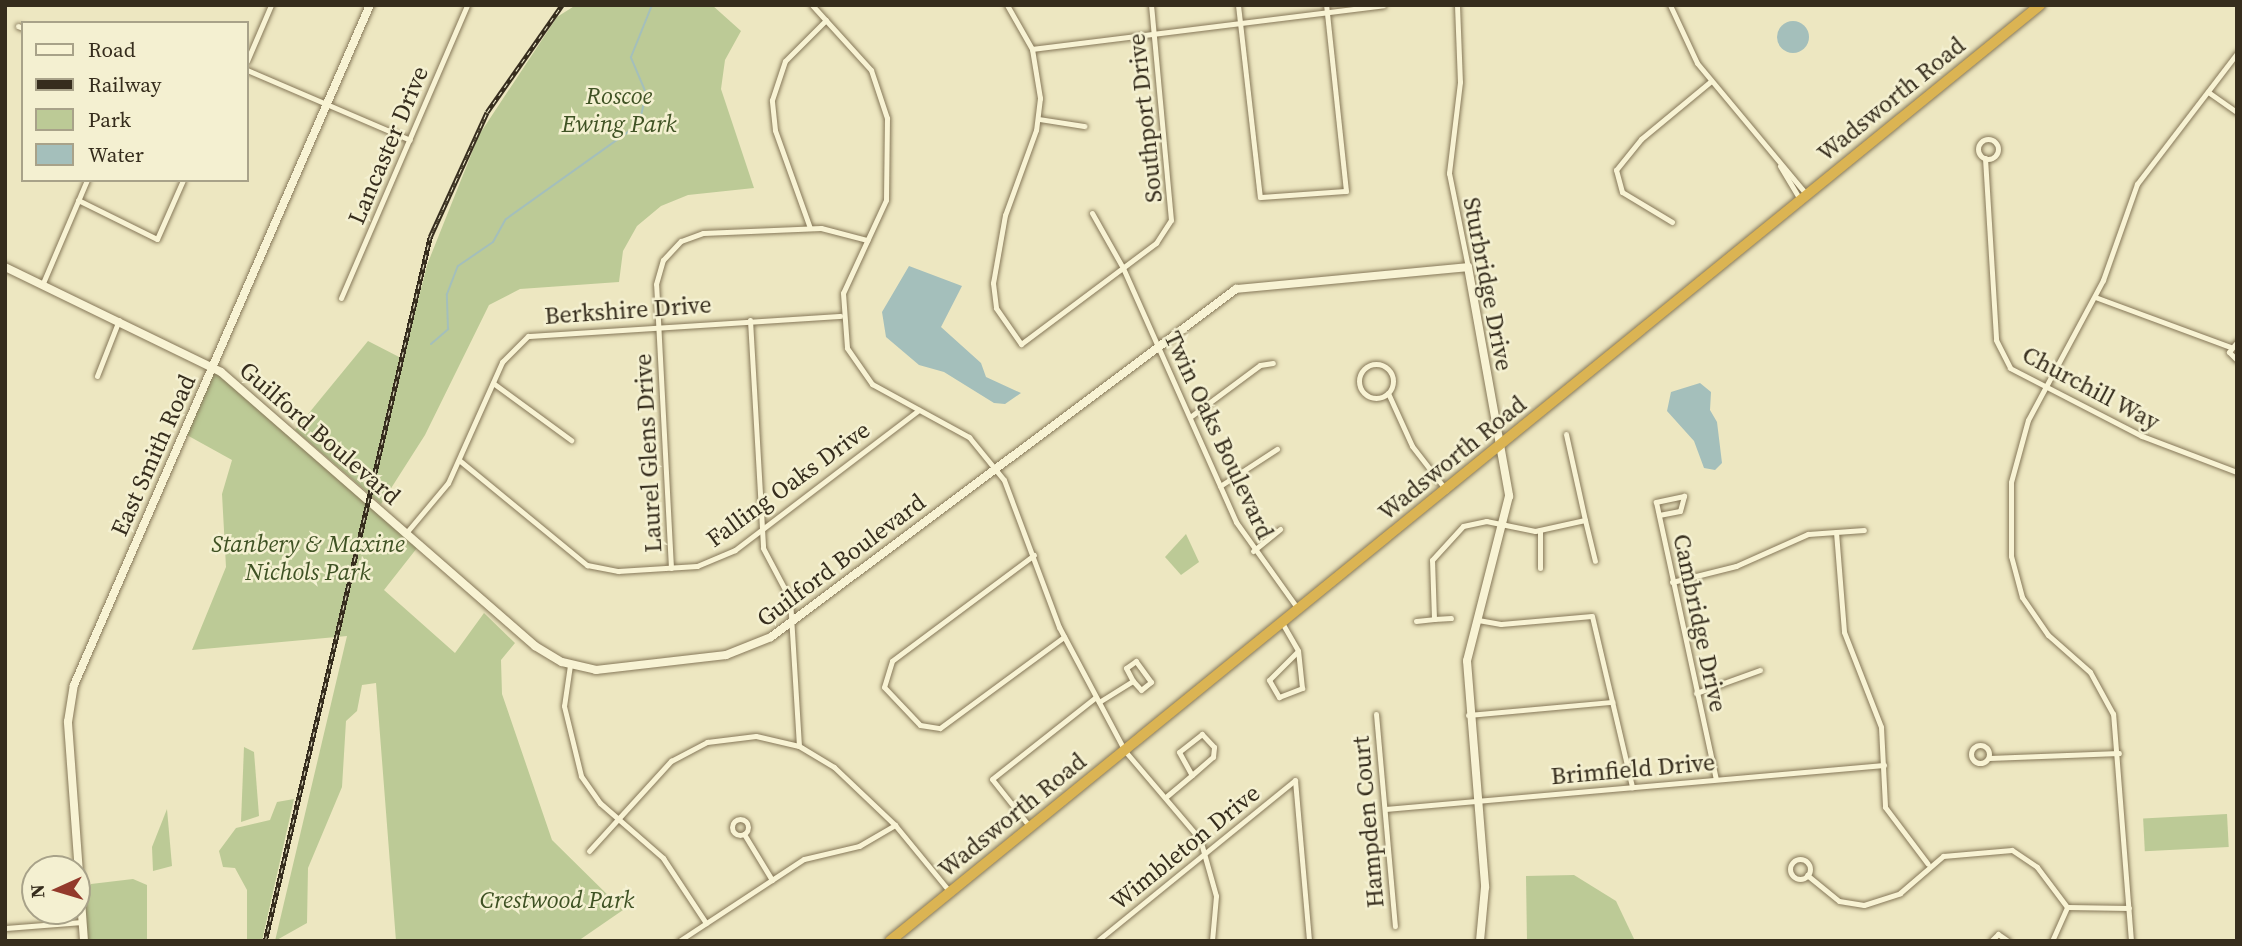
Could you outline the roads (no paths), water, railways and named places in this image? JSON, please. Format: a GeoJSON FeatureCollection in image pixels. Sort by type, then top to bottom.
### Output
{"type":"FeatureCollection","features":[{"type":"Feature","properties":{"kind":"highway","name":"Wadsworth Road"},"geometry":{"type":"LineString","coordinates":[[890,941],[2040,5]]}},
{"type":"Feature","properties":{"kind":"street"},"geometry":{"type":"LineString","coordinates":[[248,59],[271,5]]}},
{"type":"Feature","properties":{"kind":"street","name":"East Smith Road"},"geometry":{"type":"LineString","coordinates":[[78,855],[68,722],[74,685],[370,5]]}},
{"type":"Feature","properties":{"kind":"street","name":"Lancaster Drive"},"geometry":{"type":"LineString","coordinates":[[341,298],[467,5]]}},
{"type":"Feature","properties":{"kind":"street"},"geometry":{"type":"LineString","coordinates":[[812,5],[864,60],[884,100],[886,200],[845,289],[841,316],[846,348],[864,376],[969,437],[996,468],[1019,508],[1063,637],[1125,751],[1167,796],[1205,853],[1216,896],[1212,941]]}},
{"type":"Feature","properties":{"kind":"street"},"geometry":{"type":"LineString","coordinates":[[1007,5],[1032,49],[1039,119],[1008,203],[993,283],[996,308],[1021,344],[1123,268]]}},
{"type":"Feature","properties":{"kind":"street","name":"Southport Drive"},"geometry":{"type":"LineString","coordinates":[[1123,268],[1168,227],[1173,204],[1151,5]]}},
{"type":"Feature","properties":{"kind":"street"},"geometry":{"type":"LineString","coordinates":[[1238,5],[1260,197],[1346,191],[1326,8]]}},
{"type":"Feature","properties":{"kind":"street"},"geometry":{"type":"LineString","coordinates":[[1032,49],[1326,8],[1383,5]]}},
{"type":"Feature","properties":{"kind":"street","name":"Sturbridge Drive"},"geometry":{"type":"LineString","coordinates":[[1457,5],[1460,82],[1448,173],[1502,445],[1509,496],[1504,525],[1467,661],[1468,715],[1485,887],[1480,941]]}},
{"type":"Feature","properties":{"kind":"street"},"geometry":{"type":"LineString","coordinates":[[1670,5],[1683,41],[1711,81],[1804,198]]}},
{"type":"Feature","properties":{"kind":"street"},"geometry":{"type":"LineString","coordinates":[[810,228],[775,130],[772,100],[785,61],[826,20]]}},
{"type":"Feature","properties":{"kind":"street"},"geometry":{"type":"LineString","coordinates":[[2132,941],[2119,753],[2103,690],[2032,616],[2012,565],[2014,464],[2046,386],[2095,297],[2137,184],[2237,53]]}},
{"type":"Feature","properties":{"kind":"street"},"geometry":{"type":"LineString","coordinates":[[248,70],[410,140]]}},
{"type":"Feature","properties":{"kind":"street"},"geometry":{"type":"LineString","coordinates":[[1672,222],[1622,192],[1616,170],[1641,139],[1711,81]]}},
{"type":"Feature","properties":{"kind":"street"},"geometry":{"type":"LineString","coordinates":[[2208,92],[2237,112]]}},
{"type":"Feature","properties":{"kind":"street"},"geometry":{"type":"LineString","coordinates":[[1039,119],[1084,126]]}},
{"type":"Feature","properties":{"kind":"street","name":"Churchill Way"},"geometry":{"type":"LineString","coordinates":[[1985,158],[1996,340],[2010,368],[2142,436],[2237,472]]}},
{"type":"Feature","properties":{"kind":"street"},"geometry":{"type":"LineString","coordinates":[[43,283],[86,182]]}},
{"type":"Feature","properties":{"kind":"street"},"geometry":{"type":"LineString","coordinates":[[79,200],[157,239],[182,182]]}},
{"type":"Feature","properties":{"kind":"street","name":"Twin Oaks Boulevard"},"geometry":{"type":"LineString","coordinates":[[1092,213],[1123,268],[1220,486],[1253,551],[1298,609]]}},
{"type":"Feature","properties":{"kind":"street","name":"Laurel Glens Drive"},"geometry":{"type":"LineString","coordinates":[[671,568],[657,275],[681,241],[703,233],[810,228],[867,240]]}},
{"type":"Feature","properties":{"kind":"street","name":"Guilford Boulevard"},"geometry":{"type":"LineString","coordinates":[[5,267],[213,367],[535,646],[570,666],[608,670],[726,655],[761,643],[1158,346],[1245,286],[1468,267]]}},
{"type":"Feature","properties":{"kind":"street"},"geometry":{"type":"LineString","coordinates":[[2095,297],[2230,347],[2237,360]]}},
{"type":"Feature","properties":{"kind":"street","name":"Berkshire Drive"},"geometry":{"type":"LineString","coordinates":[[406,533],[441,493],[512,348],[538,332],[841,316]]}},
{"type":"Feature","properties":{"kind":"street"},"geometry":{"type":"LineString","coordinates":[[97,376],[118,320]]}},
{"type":"Feature","properties":{"kind":"street"},"geometry":{"type":"LineString","coordinates":[[750,320],[761,530],[765,556],[789,593],[799,746]]}},
{"type":"Feature","properties":{"kind":"street"},"geometry":{"type":"LineString","coordinates":[[2230,347],[2237,342]]}},
{"type":"Feature","properties":{"kind":"street"},"geometry":{"type":"LineString","coordinates":[[1190,417],[1260,365],[1273,363]]}},
{"type":"Feature","properties":{"kind":"street"},"geometry":{"type":"LineString","coordinates":[[1365,368],[1386,368],[1393,383],[1388,393],[1379,398],[1363,393],[1358,383],[1365,368]]}},
{"type":"Feature","properties":{"kind":"street"},"geometry":{"type":"LineString","coordinates":[[493,383],[571,440]]}},
{"type":"Feature","properties":{"kind":"street"},"geometry":{"type":"LineString","coordinates":[[1388,393],[1412,446],[1446,490]]}},
{"type":"Feature","properties":{"kind":"street","name":"Falling Oaks Drive"},"geometry":{"type":"LineString","coordinates":[[458,460],[577,560],[608,571],[671,568],[718,560],[919,410]]}},
{"type":"Feature","properties":{"kind":"street"},"geometry":{"type":"LineString","coordinates":[[1566,434],[1595,561]]}},
{"type":"Feature","properties":{"kind":"street"},"geometry":{"type":"LineString","coordinates":[[1220,486],[1277,449]]}},
{"type":"Feature","properties":{"kind":"street","name":"Cambridge Drive"},"geometry":{"type":"LineString","coordinates":[[1659,515],[1680,510],[1684,496],[1660,497],[1659,515],[1716,779]]}},
{"type":"Feature","properties":{"kind":"street"},"geometry":{"type":"LineString","coordinates":[[1434,619],[1431,571],[1438,548],[1463,526],[1504,525],[1540,530],[1585,520]]}},
{"type":"Feature","properties":{"kind":"street"},"geometry":{"type":"LineString","coordinates":[[1253,551],[1280,529]]}},
{"type":"Feature","properties":{"kind":"street"},"geometry":{"type":"LineString","coordinates":[[1540,530],[1541,568]]}},
{"type":"Feature","properties":{"kind":"street"},"geometry":{"type":"LineString","coordinates":[[1672,582],[1736,566],[1808,534],[1864,530]]}},
{"type":"Feature","properties":{"kind":"street"},"geometry":{"type":"LineString","coordinates":[[1836,532],[1843,632],[1880,719],[1888,814],[1928,864]]}},
{"type":"Feature","properties":{"kind":"street"},"geometry":{"type":"LineString","coordinates":[[1034,555],[892,661],[883,681],[920,725],[935,729],[1063,637]]}},
{"type":"Feature","properties":{"kind":"street"},"geometry":{"type":"LineString","coordinates":[[1478,620],[1501,624],[1592,616],[1632,787]]}},
{"type":"Feature","properties":{"kind":"street"},"geometry":{"type":"LineString","coordinates":[[1416,621],[1451,618]]}},
{"type":"Feature","properties":{"kind":"street"},"geometry":{"type":"LineString","coordinates":[[1281,621],[1298,651],[1302,688],[1279,697],[1269,680],[1298,651]]}},
{"type":"Feature","properties":{"kind":"street"},"geometry":{"type":"LineString","coordinates":[[1136,661],[1151,682],[1141,690],[1133,681],[1126,668],[1136,661]]}},
{"type":"Feature","properties":{"kind":"street"},"geometry":{"type":"LineString","coordinates":[[570,666],[564,706],[578,766],[592,794],[663,858],[706,923]]}},
{"type":"Feature","properties":{"kind":"street"},"geometry":{"type":"LineString","coordinates":[[1696,693],[1760,670]]}},
{"type":"Feature","properties":{"kind":"street"},"geometry":{"type":"LineString","coordinates":[[1030,827],[992,779],[1097,699],[1133,681]]}},
{"type":"Feature","properties":{"kind":"street"},"geometry":{"type":"LineString","coordinates":[[1468,715],[1612,702]]}},
{"type":"Feature","properties":{"kind":"street","name":"Hampden Court"},"geometry":{"type":"LineString","coordinates":[[1376,715],[1395,926]]}},
{"type":"Feature","properties":{"kind":"street"},"geometry":{"type":"LineString","coordinates":[[1167,796],[1192,775],[1214,754],[1202,734],[1179,752],[1192,775]]}},
{"type":"Feature","properties":{"kind":"street"},"geometry":{"type":"LineString","coordinates":[[589,851],[660,770],[695,747],[744,736],[799,746],[834,767],[895,825],[950,892]]}},
{"type":"Feature","properties":{"kind":"street"},"geometry":{"type":"LineString","coordinates":[[1989,758],[2119,753]]}},
{"type":"Feature","properties":{"kind":"street","name":"Brimfield Drive"},"geometry":{"type":"LineString","coordinates":[[1385,809],[1884,765]]}},
{"type":"Feature","properties":{"kind":"street","name":"Wimbleton Drive"},"geometry":{"type":"LineString","coordinates":[[1097,941],[1295,780],[1309,941]]}},
{"type":"Feature","properties":{"kind":"street"},"geometry":{"type":"LineString","coordinates":[[679,941],[813,855],[859,846],[895,825]]}},
{"type":"Feature","properties":{"kind":"street"},"geometry":{"type":"LineString","coordinates":[[744,834],[772,880]]}},
{"type":"Feature","properties":{"kind":"street"},"geometry":{"type":"LineString","coordinates":[[1807,875],[1839,901],[1864,905],[1900,893],[1928,864],[1962,851],[2012,850],[2028,857],[2067,907]]}},
{"type":"Feature","properties":{"kind":"street"},"geometry":{"type":"LineString","coordinates":[[2067,907],[2129,908]]}},
{"type":"Feature","properties":{"kind":"street"},"geometry":{"type":"LineString","coordinates":[[2052,941],[2067,907]]}},
{"type":"Feature","properties":{"kind":"street"},"geometry":{"type":"LineString","coordinates":[[5,928],[44,925]]}},
{"type":"Feature","properties":{"kind":"street"},"geometry":{"type":"LineString","coordinates":[[1991,941],[1998,934],[2008,941]]}},
{"type":"Feature","properties":{"kind":"water"},"geometry":{"type":"Polygon","coordinates":[[[1793,21],[1804,26],[1809,37],[1804,48],[1793,53],[1782,48],[1777,37],[1782,26],[1793,21]]]}},
{"type":"Feature","properties":{"kind":"water"},"geometry":{"type":"Polygon","coordinates":[[[909,266],[962,286],[941,327],[981,363],[986,377],[1021,393],[1005,404],[994,403],[944,372],[919,365],[886,337],[882,312],[909,266]]]}},
{"type":"Feature","properties":{"kind":"water"},"geometry":{"type":"Polygon","coordinates":[[[1700,383],[1711,392],[1710,410],[1717,422],[1722,463],[1715,470],[1704,468],[1694,441],[1667,411],[1671,392],[1700,383]]]}},
{"type":"Feature","properties":{"kind":"waterway"},"geometry":{"type":"LineString","coordinates":[[431,344],[448,329],[447,294],[458,266],[493,242],[506,219],[639,124],[646,93],[631,57],[652,5]]}},
{"type":"Feature","properties":{"kind":"railway"},"geometry":{"type":"LineString","coordinates":[[265,941],[430,237],[487,112],[562,5]]}},
{"type":"Feature","properties":{"kind":"park label","name":"Roscoe Ewing Park"},"geometry":{"type":"Point","coordinates":[619,110]}},
{"type":"Feature","properties":{"kind":"park label","name":"Stanbery & Maxine Nichols Park"},"geometry":{"type":"Point","coordinates":[308,558]}},
{"type":"Feature","properties":{"kind":"park label","name":"Crestwood Park"},"geometry":{"type":"Point","coordinates":[557,900]}}]}
